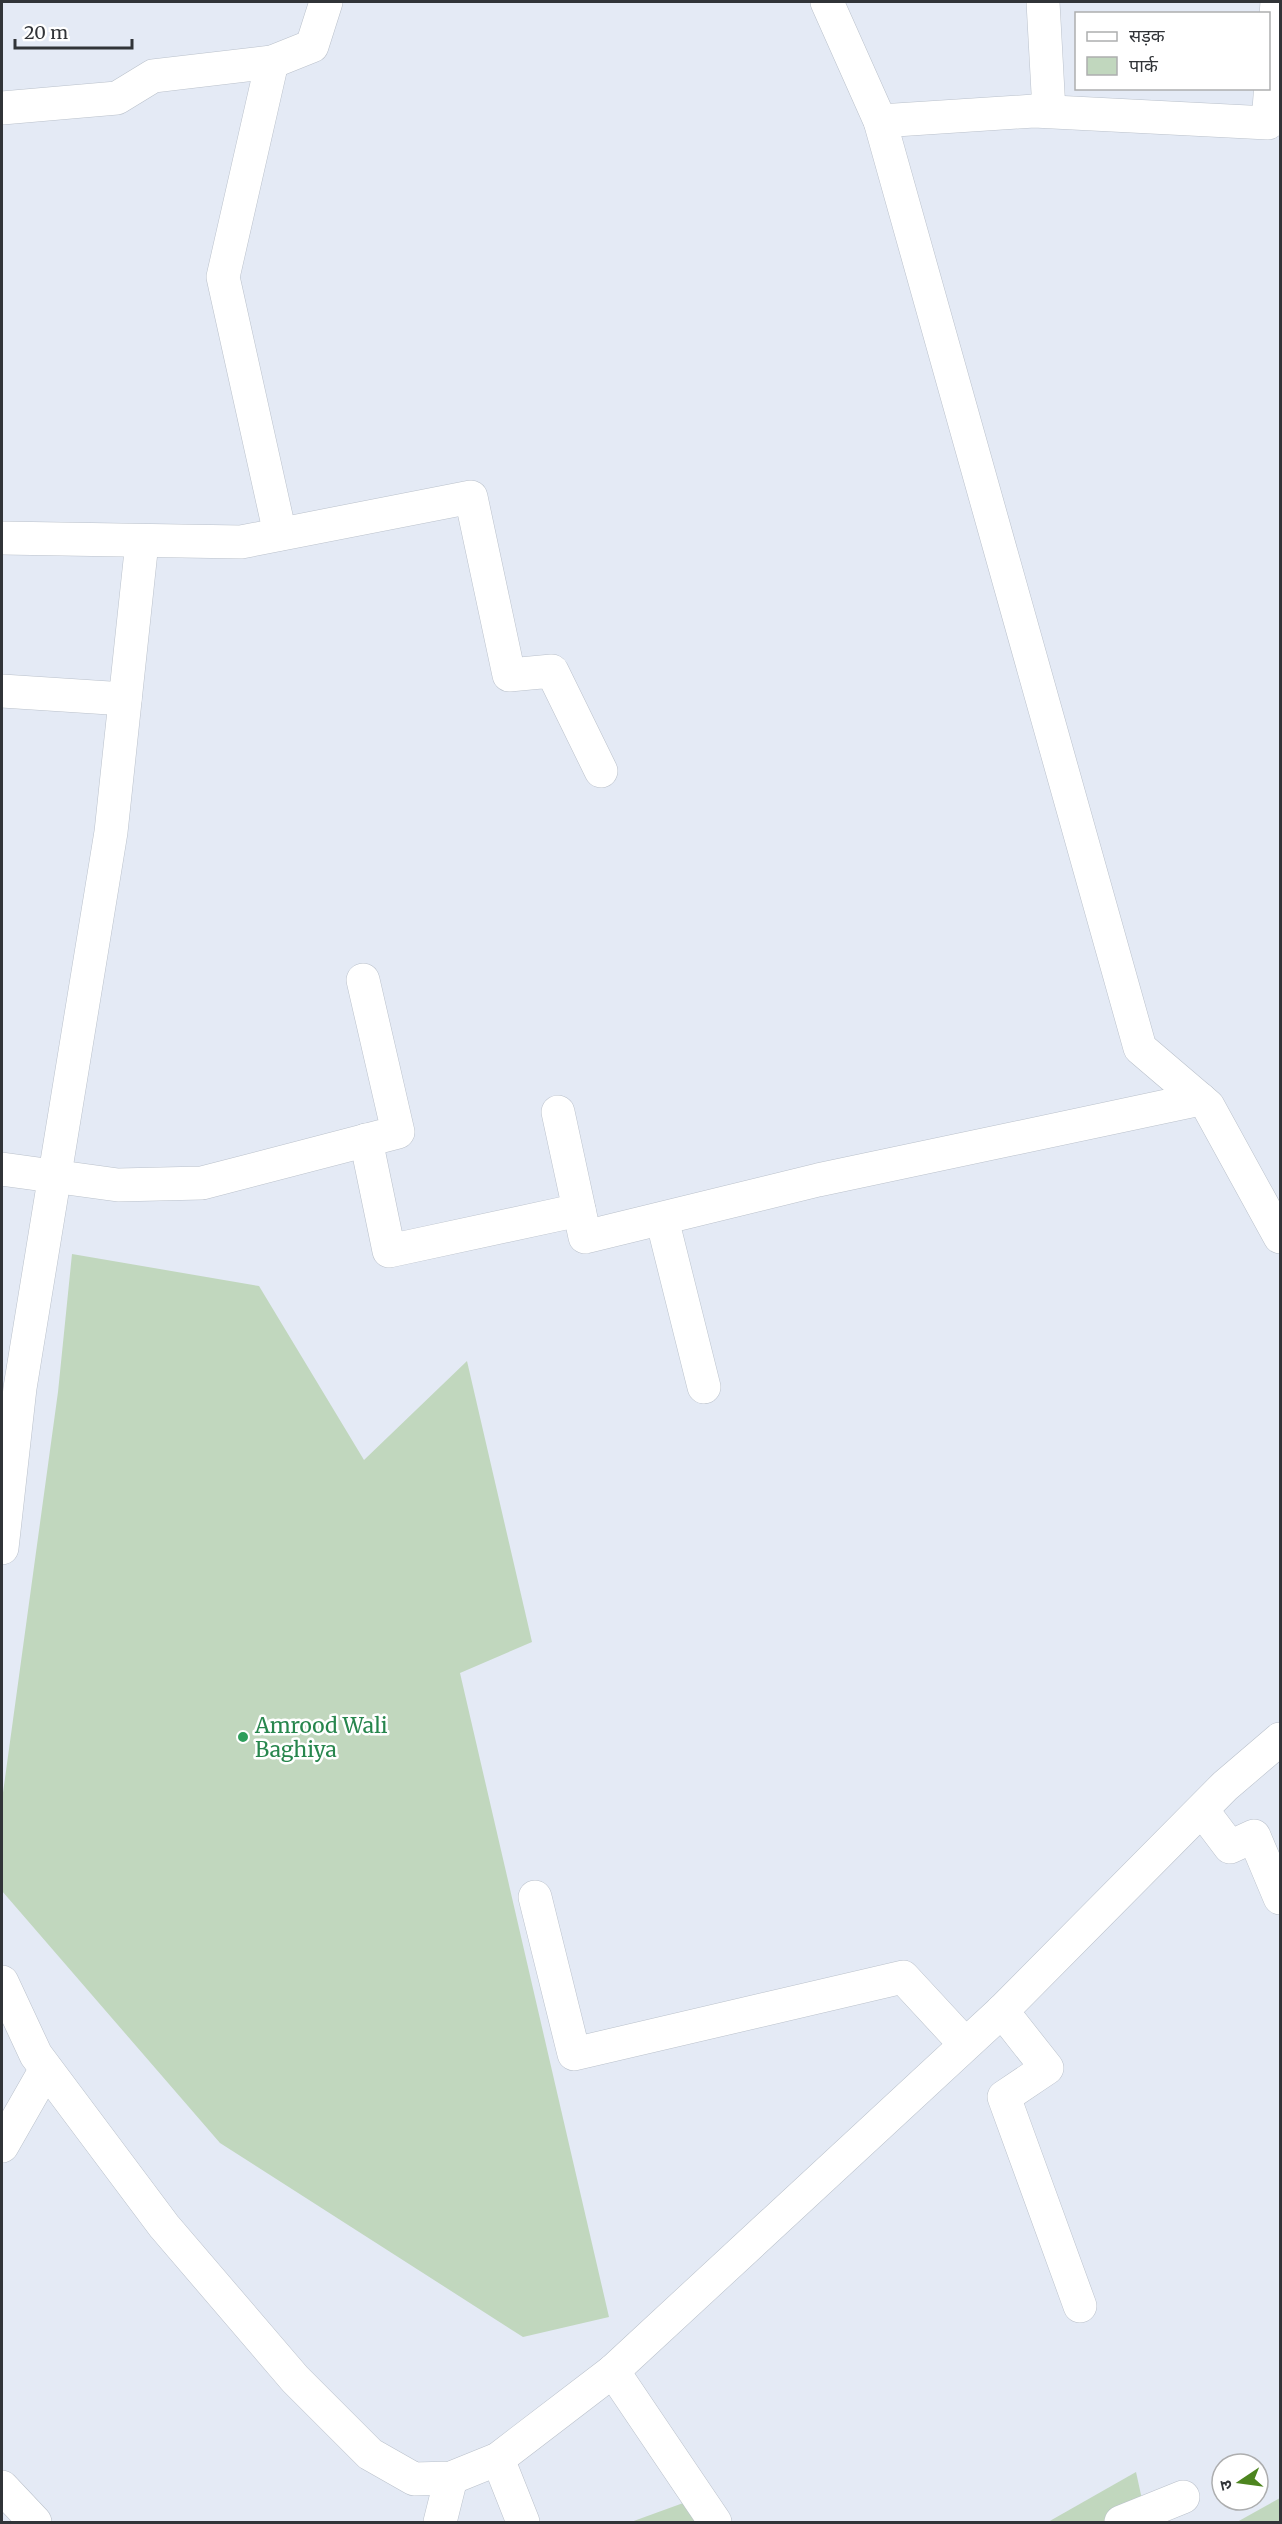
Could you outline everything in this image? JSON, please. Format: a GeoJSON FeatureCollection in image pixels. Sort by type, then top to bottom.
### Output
{"type":"FeatureCollection","features":[{"type":"Feature","properties":{"kind":"street"},"geometry":{"type":"LineString","coordinates":[[2,108],[117,98],[153,76],[272,62],[312,46],[326,2]]}},
{"type":"Feature","properties":{"kind":"street"},"geometry":{"type":"LineString","coordinates":[[827,2],[880,121],[1140,1048],[1208,1106],[1277,1220]]}},
{"type":"Feature","properties":{"kind":"street"},"geometry":{"type":"LineString","coordinates":[[1042,2],[1050,111]]}},
{"type":"Feature","properties":{"kind":"street"},"geometry":{"type":"LineString","coordinates":[[880,121],[1050,111],[1274,127],[1277,2]]}},
{"type":"Feature","properties":{"kind":"street"},"geometry":{"type":"LineString","coordinates":[[272,62],[223,277],[280,534]]}},
{"type":"Feature","properties":{"kind":"street"},"geometry":{"type":"LineString","coordinates":[[2,538],[241,542],[471,497],[508,675],[552,671],[601,771]]}},
{"type":"Feature","properties":{"kind":"street"},"geometry":{"type":"LineString","coordinates":[[2,1548],[20,1388],[111,832],[142,542]]}},
{"type":"Feature","properties":{"kind":"street"},"geometry":{"type":"LineString","coordinates":[[2,691],[125,699]]}},
{"type":"Feature","properties":{"kind":"street"},"geometry":{"type":"LineString","coordinates":[[2,1169],[54,1178],[118,1185],[202,1183],[399,1132],[363,980]]}},
{"type":"Feature","properties":{"kind":"street"},"geometry":{"type":"LineString","coordinates":[[558,1112],[585,1237],[818,1180],[1200,1099]]}},
{"type":"Feature","properties":{"kind":"street"},"geometry":{"type":"LineString","coordinates":[[366,1140],[389,1251],[579,1210]]}},
{"type":"Feature","properties":{"kind":"street"},"geometry":{"type":"LineString","coordinates":[[662,1219],[704,1387]]}},
{"type":"Feature","properties":{"kind":"street"},"geometry":{"type":"LineString","coordinates":[[2,1982],[36,2055],[164,2226],[295,2379],[370,2454],[414,2479],[451,2478],[498,2459],[613,2372],[1002,2011],[1225,1786],[1281,1739]]}},
{"type":"Feature","properties":{"kind":"street"},"geometry":{"type":"LineString","coordinates":[[1202,1810],[1230,1847],[1254,1836],[1281,1898]]}},
{"type":"Feature","properties":{"kind":"street"},"geometry":{"type":"LineString","coordinates":[[535,1897],[574,2054],[903,1977],[965,2044]]}},
{"type":"Feature","properties":{"kind":"street"},"geometry":{"type":"LineString","coordinates":[[1002,2011],[1047,2068],[1004,2097],[1080,2306]]}},
{"type":"Feature","properties":{"kind":"street"},"geometry":{"type":"LineString","coordinates":[[2,2146],[46,2068]]}},
{"type":"Feature","properties":{"kind":"street"},"geometry":{"type":"LineString","coordinates":[[613,2372],[715,2523]]}},
{"type":"Feature","properties":{"kind":"street"},"geometry":{"type":"LineString","coordinates":[[498,2459],[523,2523]]}},
{"type":"Feature","properties":{"kind":"street"},"geometry":{"type":"LineString","coordinates":[[440,2523],[451,2478]]}},
{"type":"Feature","properties":{"kind":"street"},"geometry":{"type":"LineString","coordinates":[[2,2487],[35,2523]]}},
{"type":"Feature","properties":{"kind":"street"},"geometry":{"type":"LineString","coordinates":[[1121,2523],[1183,2497]]}},
{"type":"Feature","properties":{"kind":"green space","name":"Amrood Wali Baghiya"},"geometry":{"type":"Polygon","coordinates":[[[72,1254],[259,1286],[364,1460],[467,1361],[532,1642],[460,1673],[609,2317],[523,2337],[220,2143],[2,1891],[2,1800],[58,1392],[72,1254]]]}},
{"type":"Feature","properties":{"kind":"green space"},"geometry":{"type":"Polygon","coordinates":[[[1136,2472],[1147,2522],[1048,2522],[1136,2472]]]}},
{"type":"Feature","properties":{"kind":"green space"},"geometry":{"type":"Polygon","coordinates":[[[697,2498],[729,2522],[631,2522],[697,2498]]]}},
{"type":"Feature","properties":{"kind":"green space"},"geometry":{"type":"Polygon","coordinates":[[[1280,2498],[1280,2522],[1237,2522],[1255,2512],[1270,2512],[1270,2504],[1280,2498]]]}},
{"type":"Feature","properties":{"kind":"place","name":"Amrood Wali Baghiya"},"geometry":{"type":"Point","coordinates":[243,1737]}}]}
